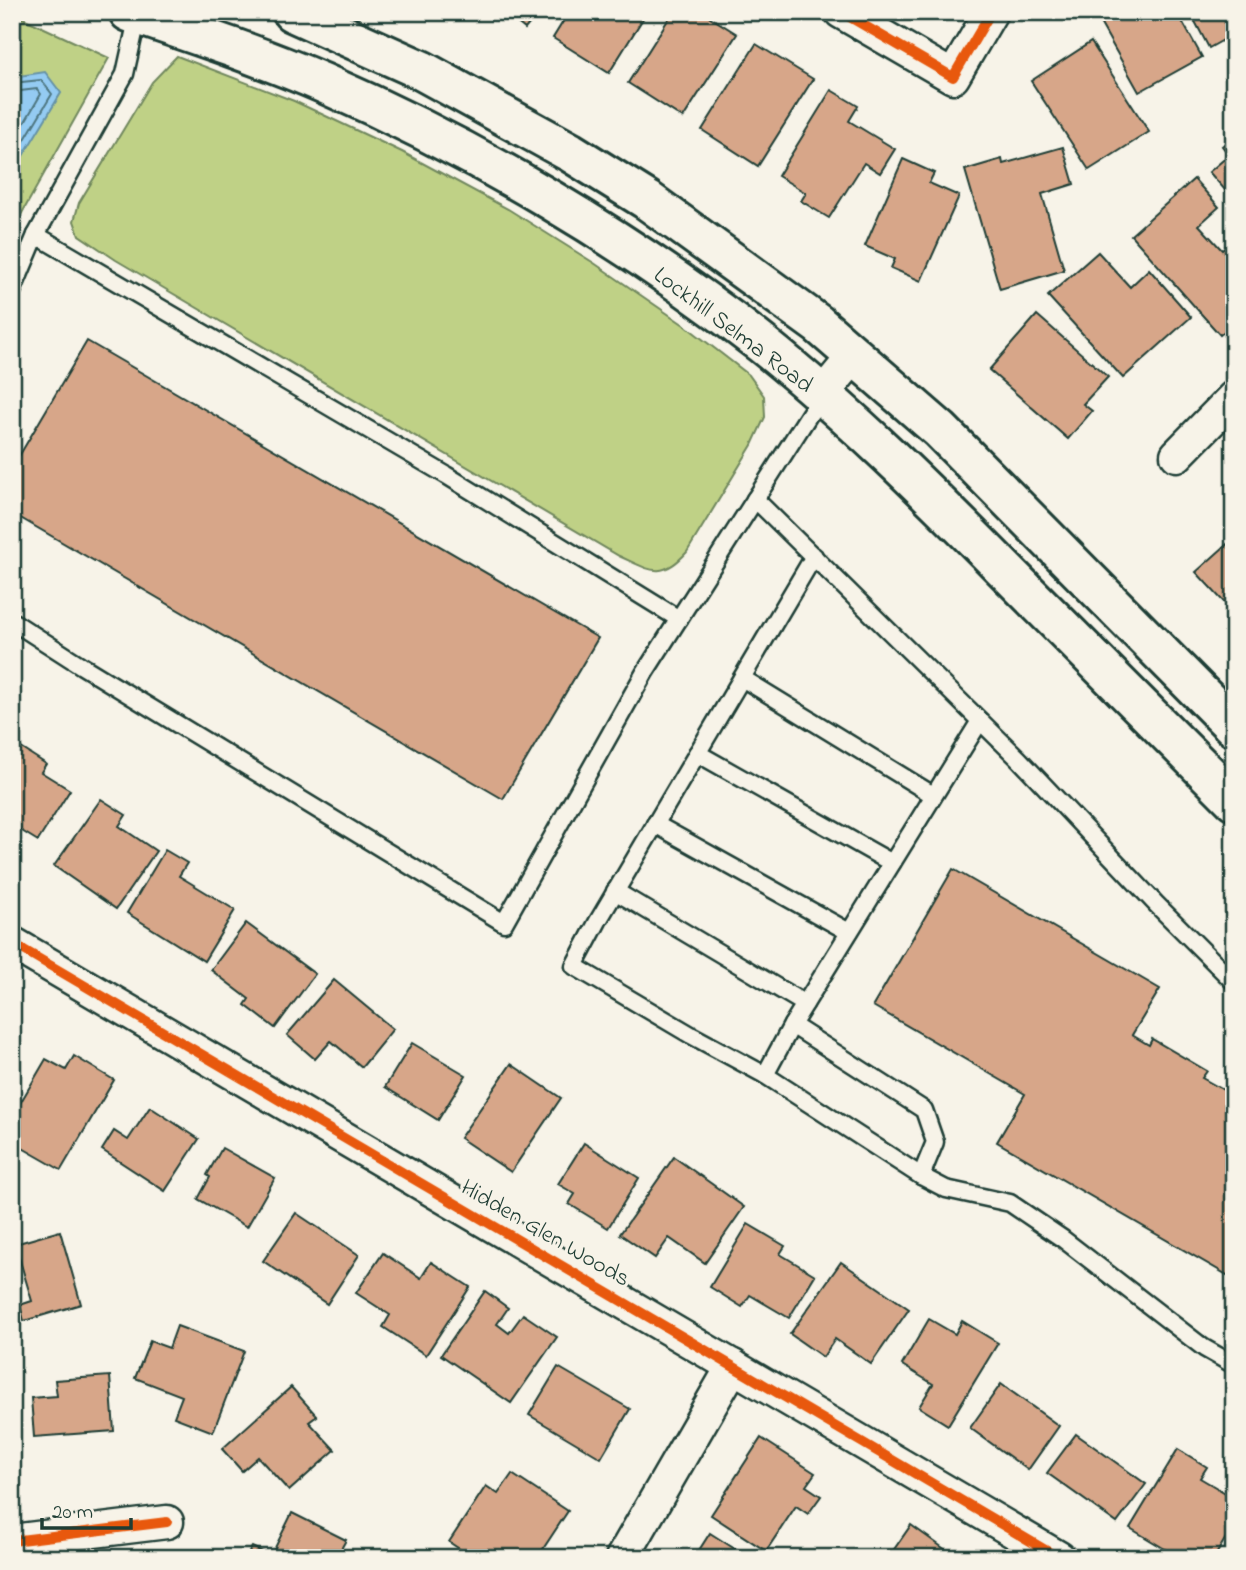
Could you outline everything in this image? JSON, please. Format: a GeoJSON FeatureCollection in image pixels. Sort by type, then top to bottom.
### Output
{"type":"FeatureCollection","features":[{"type":"Feature","properties":{"kind":"main road"},"geometry":{"type":"LineString","coordinates":[[292,12],[421,70],[570,152],[647,200],[818,324],[940,430],[1234,727]]}},
{"type":"Feature","properties":{"kind":"main road","name":"Lockhill Selma Road"},"geometry":{"type":"LineString","coordinates":[[136,13],[229,45],[324,83],[401,120],[500,172],[615,240],[686,289],[762,345],[895,459],[1234,800]]}},
{"type":"Feature","properties":{"kind":"street"},"geometry":{"type":"LineString","coordinates":[[841,12],[953,77],[991,12]]}},
{"type":"Feature","properties":{"kind":"street"},"geometry":{"type":"LineString","coordinates":[[821,396],[854,356]]}},
{"type":"Feature","properties":{"kind":"street"},"geometry":{"type":"LineString","coordinates":[[1177,455],[1234,397]]}},
{"type":"Feature","properties":{"kind":"street","name":"Hidden Glen Woods"},"geometry":{"type":"LineString","coordinates":[[12,943],[1059,1558]]}},
{"type":"Feature","properties":{"kind":"street"},"geometry":{"type":"LineString","coordinates":[[622,1558],[733,1366]]}},
{"type":"Feature","properties":{"kind":"street"},"geometry":{"type":"LineString","coordinates":[[12,1541],[167,1522]]}},
{"type":"Feature","properties":{"kind":"lane"},"geometry":{"type":"LineString","coordinates":[[12,292],[36,235],[125,74],[136,13]]}},
{"type":"Feature","properties":{"kind":"lane"},"geometry":{"type":"LineString","coordinates":[[36,235],[446,475],[679,619]]}},
{"type":"Feature","properties":{"kind":"lane"},"geometry":{"type":"LineString","coordinates":[[12,621],[504,923],[645,672],[821,396]]}},
{"type":"Feature","properties":{"kind":"lane"},"geometry":{"type":"LineString","coordinates":[[755,499],[980,720],[1234,982]]}},
{"type":"Feature","properties":{"kind":"lane"},"geometry":{"type":"LineString","coordinates":[[814,556],[615,891],[574,966],[765,1075],[921,1176],[946,1189],[1010,1203],[1063,1239],[1204,1348],[1234,1365]]}},
{"type":"Feature","properties":{"kind":"lane"},"geometry":{"type":"LineString","coordinates":[[743,678],[933,795]]}},
{"type":"Feature","properties":{"kind":"lane"},"geometry":{"type":"LineString","coordinates":[[765,1075],[792,1025],[980,720]]}},
{"type":"Feature","properties":{"kind":"lane"},"geometry":{"type":"LineString","coordinates":[[697,754],[892,863]]}},
{"type":"Feature","properties":{"kind":"lane"},"geometry":{"type":"LineString","coordinates":[[655,824],[849,932]]}},
{"type":"Feature","properties":{"kind":"lane"},"geometry":{"type":"LineString","coordinates":[[615,891],[805,1004]]}},
{"type":"Feature","properties":{"kind":"lane"},"geometry":{"type":"LineString","coordinates":[[792,1025],[924,1110],[935,1142],[921,1176]]}},
{"type":"Feature","properties":{"kind":"green space"},"geometry":{"type":"Polygon","coordinates":[[[12,13],[109,58],[12,231],[12,13]]]}},
{"type":"Feature","properties":{"kind":"green space"},"geometry":{"type":"Polygon","coordinates":[[[177,56],[294,101],[402,152],[508,209],[594,263],[687,327],[749,375],[764,396],[765,417],[752,445],[687,552],[670,567],[662,570],[647,569],[619,556],[116,260],[79,235],[74,221],[79,203],[152,82],[177,56]]]}},
{"type":"Feature","properties":{"kind":"water"},"geometry":{"type":"Polygon","coordinates":[[[45,72],[61,93],[12,174],[12,77],[45,72]]]}},
{"type":"Feature","properties":{"kind":"building"},"geometry":{"type":"Polygon","coordinates":[[[504,12],[539,12],[525,29],[504,12]]]}},
{"type":"Feature","properties":{"kind":"building"},"geometry":{"type":"Polygon","coordinates":[[[569,12],[647,12],[609,73],[553,38],[569,12]]]}},
{"type":"Feature","properties":{"kind":"building"},"geometry":{"type":"Polygon","coordinates":[[[673,12],[702,12],[737,34],[683,118],[628,83],[673,12]]]}},
{"type":"Feature","properties":{"kind":"building"},"geometry":{"type":"Polygon","coordinates":[[[1094,12],[1177,12],[1202,57],[1139,92],[1094,12]]]}},
{"type":"Feature","properties":{"kind":"building"},"geometry":{"type":"Polygon","coordinates":[[[1190,12],[1234,12],[1234,34],[1209,48],[1190,12]]]}},
{"type":"Feature","properties":{"kind":"building"},"geometry":{"type":"Polygon","coordinates":[[[1091,42],[1149,132],[1089,170],[1031,81],[1091,42]]]}},
{"type":"Feature","properties":{"kind":"building"},"geometry":{"type":"Polygon","coordinates":[[[756,44],[813,79],[758,166],[702,130],[756,44]]]}},
{"type":"Feature","properties":{"kind":"building"},"geometry":{"type":"Polygon","coordinates":[[[831,90],[858,106],[849,121],[895,149],[880,173],[864,163],[829,218],[801,201],[806,193],[778,176],[831,90]]]}},
{"type":"Feature","properties":{"kind":"building"},"geometry":{"type":"Polygon","coordinates":[[[1234,136],[1234,200],[1209,172],[1229,155],[1222,146],[1234,136]]]}},
{"type":"Feature","properties":{"kind":"building"},"geometry":{"type":"Polygon","coordinates":[[[1063,147],[1074,184],[1042,194],[1064,270],[1000,289],[965,170],[1002,159],[1003,164],[1063,147]]]}},
{"type":"Feature","properties":{"kind":"building"},"geometry":{"type":"Polygon","coordinates":[[[903,159],[934,173],[929,183],[959,196],[921,281],[891,268],[895,259],[865,246],[903,159]]]}},
{"type":"Feature","properties":{"kind":"building"},"geometry":{"type":"Polygon","coordinates":[[[1194,179],[1219,207],[1199,225],[1222,250],[1234,240],[1234,278],[1227,284],[1234,292],[1234,323],[1220,335],[1131,235],[1194,179]]]}},
{"type":"Feature","properties":{"kind":"building"},"geometry":{"type":"Polygon","coordinates":[[[1098,252],[1130,287],[1149,269],[1191,317],[1123,378],[1048,296],[1098,252]]]}},
{"type":"Feature","properties":{"kind":"building"},"geometry":{"type":"Polygon","coordinates":[[[1037,315],[1108,377],[1083,404],[1092,411],[1068,439],[989,370],[1037,315]]]}},
{"type":"Feature","properties":{"kind":"building"},"geometry":{"type":"Polygon","coordinates":[[[87,341],[598,638],[503,799],[12,513],[12,468],[87,341]]]}},
{"type":"Feature","properties":{"kind":"building"},"geometry":{"type":"Polygon","coordinates":[[[1234,538],[1234,613],[1196,572],[1234,538]]]}},
{"type":"Feature","properties":{"kind":"building"},"geometry":{"type":"Polygon","coordinates":[[[12,742],[46,764],[41,772],[70,790],[38,841],[12,825],[12,742]]]}},
{"type":"Feature","properties":{"kind":"building"},"geometry":{"type":"Polygon","coordinates":[[[101,799],[126,815],[119,826],[156,851],[116,909],[54,866],[101,799]]]}},
{"type":"Feature","properties":{"kind":"building"},"geometry":{"type":"Polygon","coordinates":[[[165,850],[187,863],[179,876],[235,910],[204,961],[127,913],[165,850]]]}},
{"type":"Feature","properties":{"kind":"building"},"geometry":{"type":"Polygon","coordinates":[[[953,869],[1160,989],[1132,1035],[1149,1045],[1152,1039],[1207,1071],[1202,1078],[1234,1096],[1234,1279],[997,1142],[1025,1094],[873,1006],[953,869]]]}},
{"type":"Feature","properties":{"kind":"building"},"geometry":{"type":"Polygon","coordinates":[[[246,923],[315,974],[275,1028],[245,1005],[249,999],[211,970],[246,923]]]}},
{"type":"Feature","properties":{"kind":"building"},"geometry":{"type":"Polygon","coordinates":[[[334,980],[393,1029],[362,1067],[331,1041],[315,1059],[287,1035],[334,980]]]}},
{"type":"Feature","properties":{"kind":"building"},"geometry":{"type":"Polygon","coordinates":[[[412,1043],[466,1075],[438,1120],[385,1087],[412,1043]]]}},
{"type":"Feature","properties":{"kind":"building"},"geometry":{"type":"Polygon","coordinates":[[[74,1056],[114,1080],[61,1170],[12,1142],[12,1117],[46,1059],[66,1070],[74,1056]]]}},
{"type":"Feature","properties":{"kind":"building"},"geometry":{"type":"Polygon","coordinates":[[[511,1064],[561,1098],[511,1172],[460,1138],[511,1064]]]}},
{"type":"Feature","properties":{"kind":"building"},"geometry":{"type":"Polygon","coordinates":[[[150,1107],[199,1139],[165,1191],[102,1150],[114,1131],[128,1140],[150,1107]]]}},
{"type":"Feature","properties":{"kind":"building"},"geometry":{"type":"Polygon","coordinates":[[[584,1143],[639,1178],[608,1228],[569,1204],[575,1194],[558,1184],[584,1143]]]}},
{"type":"Feature","properties":{"kind":"building"},"geometry":{"type":"Polygon","coordinates":[[[222,1148],[275,1178],[247,1227],[198,1199],[222,1148]]]}},
{"type":"Feature","properties":{"kind":"building"},"geometry":{"type":"Polygon","coordinates":[[[674,1157],[744,1207],[705,1263],[669,1238],[655,1258],[620,1234],[674,1157]]]}},
{"type":"Feature","properties":{"kind":"building"},"geometry":{"type":"Polygon","coordinates":[[[296,1213],[359,1255],[327,1304],[263,1261],[296,1213]]]}},
{"type":"Feature","properties":{"kind":"building"},"geometry":{"type":"Polygon","coordinates":[[[748,1224],[785,1246],[780,1254],[815,1275],[789,1318],[750,1295],[742,1307],[710,1287],[748,1224]]]}},
{"type":"Feature","properties":{"kind":"building"},"geometry":{"type":"Polygon","coordinates":[[[60,1231],[81,1304],[24,1321],[20,1305],[32,1301],[15,1244],[60,1231]]]}},
{"type":"Feature","properties":{"kind":"building"},"geometry":{"type":"Polygon","coordinates":[[[383,1253],[421,1278],[431,1262],[470,1287],[426,1355],[383,1327],[390,1315],[356,1293],[383,1253]]]}},
{"type":"Feature","properties":{"kind":"building"},"geometry":{"type":"Polygon","coordinates":[[[841,1262],[909,1309],[871,1364],[835,1339],[823,1357],[790,1334],[841,1262]]]}},
{"type":"Feature","properties":{"kind":"building"},"geometry":{"type":"Polygon","coordinates":[[[485,1291],[508,1308],[497,1324],[509,1333],[523,1314],[557,1337],[511,1403],[441,1355],[485,1291]]]}},
{"type":"Feature","properties":{"kind":"building"},"geometry":{"type":"Polygon","coordinates":[[[929,1319],[955,1334],[962,1321],[998,1343],[948,1425],[919,1407],[933,1384],[902,1365],[929,1319]]]}},
{"type":"Feature","properties":{"kind":"building"},"geometry":{"type":"Polygon","coordinates":[[[177,1326],[244,1351],[213,1432],[174,1417],[182,1396],[135,1378],[150,1341],[169,1348],[177,1326]]]}},
{"type":"Feature","properties":{"kind":"building"},"geometry":{"type":"Polygon","coordinates":[[[558,1367],[630,1409],[601,1458],[529,1415],[558,1367]]]}},
{"type":"Feature","properties":{"kind":"building"},"geometry":{"type":"Polygon","coordinates":[[[110,1376],[114,1431],[34,1437],[31,1398],[57,1396],[55,1380],[110,1376]]]}},
{"type":"Feature","properties":{"kind":"building"},"geometry":{"type":"Polygon","coordinates":[[[1001,1384],[1059,1426],[1028,1470],[970,1428],[1001,1384]]]}},
{"type":"Feature","properties":{"kind":"building"},"geometry":{"type":"Polygon","coordinates":[[[291,1387],[317,1416],[309,1422],[335,1450],[289,1491],[258,1457],[242,1471],[222,1449],[291,1387]]]}},
{"type":"Feature","properties":{"kind":"building"},"geometry":{"type":"Polygon","coordinates":[[[1076,1434],[1146,1484],[1117,1523],[1047,1473],[1076,1434]]]}},
{"type":"Feature","properties":{"kind":"building"},"geometry":{"type":"Polygon","coordinates":[[[761,1438],[815,1473],[806,1486],[821,1496],[808,1514],[796,1506],[766,1551],[711,1515],[761,1438]]]}},
{"type":"Feature","properties":{"kind":"building"},"geometry":{"type":"Polygon","coordinates":[[[1178,1449],[1207,1467],[1200,1478],[1234,1498],[1234,1524],[1214,1558],[1180,1558],[1130,1528],[1178,1449]]]}},
{"type":"Feature","properties":{"kind":"building"},"geometry":{"type":"Polygon","coordinates":[[[512,1474],[568,1511],[537,1558],[473,1558],[449,1542],[486,1486],[498,1494],[512,1474]]]}},
{"type":"Feature","properties":{"kind":"building"},"geometry":{"type":"Polygon","coordinates":[[[292,1513],[346,1540],[336,1558],[246,1558],[252,1547],[271,1556],[292,1513]]]}},
{"type":"Feature","properties":{"kind":"building"},"geometry":{"type":"Polygon","coordinates":[[[911,1525],[957,1558],[888,1558],[911,1525]]]}},
{"type":"Feature","properties":{"kind":"building"},"geometry":{"type":"Polygon","coordinates":[[[710,1533],[749,1558],[694,1558],[710,1533]]]}},
{"type":"Feature","properties":{"kind":"cycle path"},"geometry":{"type":"LineString","coordinates":[[841,12],[953,77],[991,12]]}},
{"type":"Feature","properties":{"kind":"cycle path"},"geometry":{"type":"LineString","coordinates":[[12,943],[1059,1558]]}},
{"type":"Feature","properties":{"kind":"cycle path"},"geometry":{"type":"LineString","coordinates":[[12,1541],[167,1522]]}}]}
